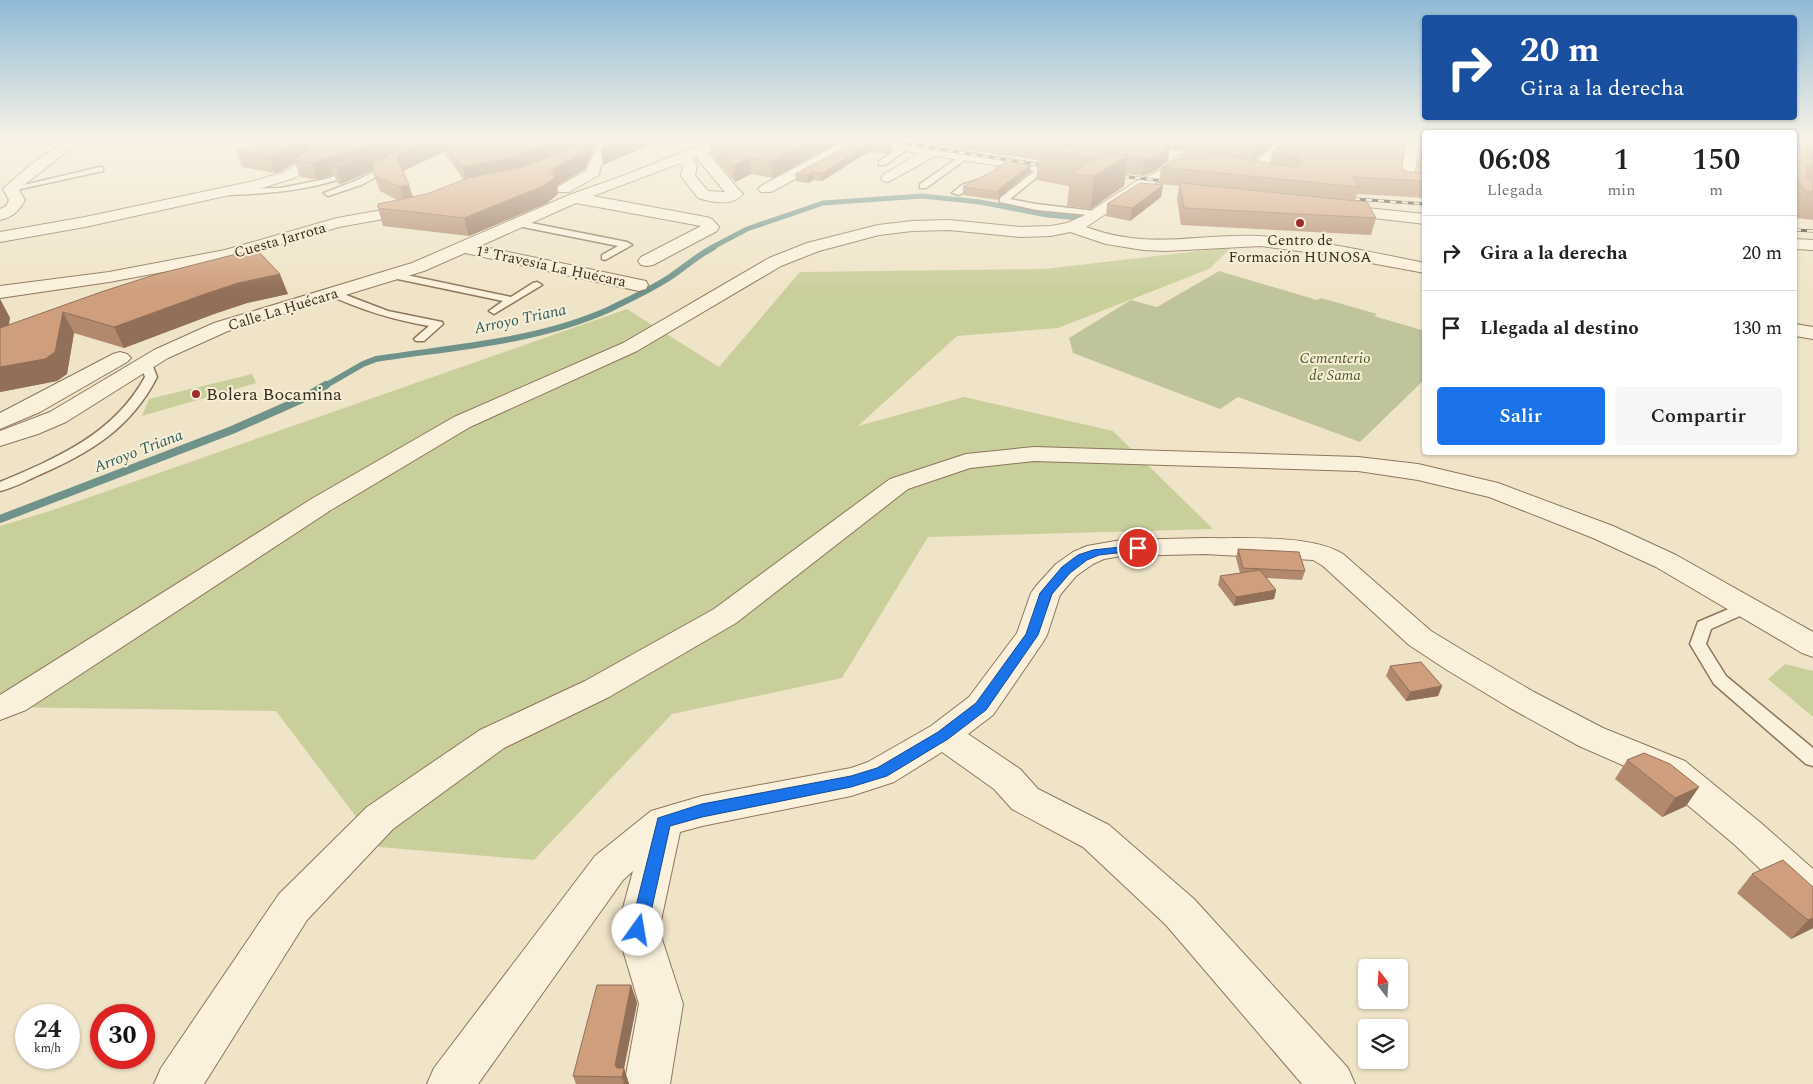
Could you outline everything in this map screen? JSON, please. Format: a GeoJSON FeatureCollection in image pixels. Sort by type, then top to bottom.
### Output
{"type":"FeatureCollection","features":[{"type":"Feature","properties":{"kind":"street"},"geometry":{"type":"LineString","coordinates":[[0,215],[12,209],[17,200],[11,190]]}},
{"type":"Feature","properties":{"kind":"street"},"geometry":{"type":"LineString","coordinates":[[0,237],[75,224],[234,190]]}},
{"type":"Feature","properties":{"kind":"street"},"geometry":{"type":"LineString","coordinates":[[517,214],[564,190]]}},
{"type":"Feature","properties":{"kind":"street","name":"Calle La Ḥuécara"},"geometry":{"type":"LineString","coordinates":[[0,435],[30,429],[58,417],[162,354],[221,328],[282,306],[418,268],[462,247],[517,214],[596,190]]}},
{"type":"Feature","properties":{"kind":"street"},"geometry":{"type":"LineString","coordinates":[[698,190],[702,196],[723,198],[735,194],[731,190]]}},
{"type":"Feature","properties":{"kind":"street"},"geometry":{"type":"LineString","coordinates":[[0,708],[14,702],[322,504],[462,422],[630,347],[775,262],[813,247],[887,229],[949,225],[1020,232],[1051,232],[1072,227],[1095,214],[1127,190]]}},
{"type":"Feature","properties":{"kind":"street"},"geometry":{"type":"LineString","coordinates":[[1156,190],[1161,191]]}},
{"type":"Feature","properties":{"kind":"street"},"geometry":{"type":"LineString","coordinates":[[574,198],[706,222],[711,227],[647,261]]}},
{"type":"Feature","properties":{"kind":"street","name":"Cuesta Jarrota"},"geometry":{"type":"LineString","coordinates":[[0,292],[109,278],[228,255],[337,223],[433,204]]}},
{"type":"Feature","properties":{"kind":"street"},"geometry":{"type":"LineString","coordinates":[[1318,208],[1422,219]]}},
{"type":"Feature","properties":{"kind":"street"},"geometry":{"type":"LineString","coordinates":[[1072,227],[1106,239],[1134,245],[1154,246],[1214,241],[1259,241],[1422,268]]}},
{"type":"Feature","properties":{"kind":"street"},"geometry":{"type":"LineString","coordinates":[[1797,244],[1813,245]]}},
{"type":"Feature","properties":{"kind":"street","name":"1ª Travesía La Ḥuécara"},"geometry":{"type":"LineString","coordinates":[[462,247],[639,285]]}},
{"type":"Feature","properties":{"kind":"street"},"geometry":{"type":"LineString","coordinates":[[0,435],[32,407],[124,356],[175,333],[222,316],[269,303],[302,296],[333,293]]}},
{"type":"Feature","properties":{"kind":"street"},"geometry":{"type":"LineString","coordinates":[[1797,330],[1813,333]]}},
{"type":"Feature","properties":{"kind":"street"},"geometry":{"type":"LineString","coordinates":[[178,1084],[293,907],[380,818],[492,739],[597,689],[725,616],[899,484],[966,461],[1034,454],[1358,464],[1418,472],[1498,491],[1595,528],[1666,561],[1813,646]]}},
{"type":"Feature","properties":{"kind":"street"},"geometry":{"type":"LineString","coordinates":[[450,1084],[609,868],[664,822],[702,811],[851,782],[882,772],[943,736],[981,706],[1032,635],[1046,593],[1066,570],[1082,558],[1097,552],[1121,548],[1205,546],[1311,550],[1323,554],[1333,560],[1420,638],[1458,662],[1522,700],[1591,737],[1672,771],[1748,834],[1813,894]]}},
{"type":"Feature","properties":{"kind":"street"},"geometry":{"type":"LineString","coordinates":[[943,736],[1007,779],[1026,799],[1096,836],[1180,912],[1332,1084]]}},
{"type":"Feature","properties":{"kind":"street"},"geometry":{"type":"LineString","coordinates":[[646,1084],[649,1078],[661,1004],[638,930],[664,822]]}},
{"type":"Feature","properties":{"kind":"lane"},"geometry":{"type":"LineString","coordinates":[[218,194],[284,190]]}},
{"type":"Feature","properties":{"kind":"lane"},"geometry":{"type":"LineString","coordinates":[[328,193],[337,190]]}},
{"type":"Feature","properties":{"kind":"lane"},"geometry":{"type":"LineString","coordinates":[[956,194],[964,190]]}},
{"type":"Feature","properties":{"kind":"lane"},"geometry":{"type":"LineString","coordinates":[[1016,190],[1003,200],[1036,207],[1095,214]]}},
{"type":"Feature","properties":{"kind":"lane"},"geometry":{"type":"LineString","coordinates":[[517,214],[627,245],[605,257]]}},
{"type":"Feature","properties":{"kind":"lane"},"geometry":{"type":"LineString","coordinates":[[392,276],[512,300]]}},
{"type":"Feature","properties":{"kind":"lane"},"geometry":{"type":"LineString","coordinates":[[494,311],[541,286],[520,281]]}},
{"type":"Feature","properties":{"kind":"lane"},"geometry":{"type":"LineString","coordinates":[[333,293],[361,307],[396,318],[438,324],[420,339]]}},
{"type":"Feature","properties":{"kind":"lane"},"geometry":{"type":"LineString","coordinates":[[0,487],[45,468],[108,431],[130,411],[145,393],[151,377],[146,364]]}},
{"type":"Feature","properties":{"kind":"lane"},"geometry":{"type":"LineString","coordinates":[[1745,607],[1704,626],[1698,644],[1720,680],[1813,759]]}},
{"type":"Feature","properties":{"kind":"green space"},"geometry":{"type":"Polygon","coordinates":[[[1232,247],[1209,269],[1058,328],[957,336],[858,426],[964,397],[1113,431],[1213,529],[928,537],[842,678],[672,714],[534,860],[379,847],[276,711],[0,707],[0,526],[50,511],[627,309],[719,367],[800,272],[1045,269],[1232,247]]]}},
{"type":"Feature","properties":{"kind":"green space","name":"Cementerio de Sama"},"geometry":{"type":"Polygon","coordinates":[[[1219,271],[1317,300],[1321,298],[1377,314],[1374,316],[1422,330],[1422,382],[1360,442],[1238,397],[1220,409],[1073,353],[1069,338],[1131,300],[1157,307],[1219,271]]]}},
{"type":"Feature","properties":{"kind":"green space","name":"Bolera Bocamina"},"geometry":{"type":"Polygon","coordinates":[[[252,374],[256,383],[142,416],[149,399],[252,374]]]}},
{"type":"Feature","properties":{"kind":"green space"},"geometry":{"type":"Polygon","coordinates":[[[1785,664],[1813,671],[1813,717],[1768,679],[1785,664]]]}},
{"type":"Feature","properties":{"kind":"building"},"geometry":{"type":"Polygon","coordinates":[[[438,190],[534,190],[464,218],[378,208],[378,204],[427,194],[438,190]]]}},
{"type":"Feature","properties":{"kind":"building"},"geometry":{"type":"Polygon","coordinates":[[[982,190],[999,190],[999,192],[982,190]]]}},
{"type":"Feature","properties":{"kind":"building"},"geometry":{"type":"Polygon","coordinates":[[[1130,190],[1157,190],[1132,208],[1107,204],[1130,190]]]}},
{"type":"Feature","properties":{"kind":"building"},"geometry":{"type":"Polygon","coordinates":[[[1181,190],[1245,190],[1367,202],[1376,218],[1184,208],[1181,190]]]}},
{"type":"Feature","properties":{"kind":"building"},"geometry":{"type":"Polygon","coordinates":[[[1805,190],[1813,190],[1813,192],[1807,192],[1805,190]]]}},
{"type":"Feature","properties":{"kind":"building"},"geometry":{"type":"Polygon","coordinates":[[[256,249],[280,274],[238,283],[114,327],[63,312],[55,352],[45,359],[0,367],[0,328],[154,275],[256,249]]]}},
{"type":"Feature","properties":{"kind":"building"},"geometry":{"type":"Polygon","coordinates":[[[1238,549],[1299,552],[1305,571],[1243,568],[1238,549]]]}},
{"type":"Feature","properties":{"kind":"building"},"geometry":{"type":"Polygon","coordinates":[[[1260,570],[1276,590],[1236,597],[1220,576],[1260,570]]]}},
{"type":"Feature","properties":{"kind":"building"},"geometry":{"type":"Polygon","coordinates":[[[1421,662],[1442,686],[1410,692],[1390,666],[1421,662]]]}},
{"type":"Feature","properties":{"kind":"building"},"geometry":{"type":"Polygon","coordinates":[[[1644,753],[1670,764],[1699,787],[1675,798],[1627,760],[1644,753]]]}},
{"type":"Feature","properties":{"kind":"building"},"geometry":{"type":"Polygon","coordinates":[[[1783,860],[1813,887],[1813,918],[1808,920],[1752,874],[1783,860]]]}},
{"type":"Feature","properties":{"kind":"building"},"geometry":{"type":"Polygon","coordinates":[[[597,985],[631,985],[615,1065],[617,1068],[624,1068],[622,1077],[573,1076],[597,985]]]}},
{"type":"Feature","properties":{"kind":"waterway","name":"Arroyo Triana"},"geometry":{"type":"LineString","coordinates":[[711,248],[747,229],[823,203],[922,196],[980,202],[1047,215],[1080,218]]}},
{"type":"Feature","properties":{"kind":"waterway","name":"Arroyo Triana"},"geometry":{"type":"LineString","coordinates":[[323,387],[363,364],[376,359],[495,342],[554,329],[582,320],[610,309],[656,286],[714,247]]}},
{"type":"Feature","properties":{"kind":"waterway","name":"Arroyo Triana"},"geometry":{"type":"LineString","coordinates":[[0,519],[232,430],[302,399],[326,385]]}},
{"type":"Feature","properties":{"kind":"railway"},"geometry":{"type":"LineString","coordinates":[[1342,198],[1422,204]]}},
{"type":"Feature","properties":{"kind":"railway"},"geometry":{"type":"LineString","coordinates":[[1797,230],[1813,231]]}},
{"type":"Feature","properties":{"kind":"place","name":"Centro de Formación HUNOSA"},"geometry":{"type":"Point","coordinates":[1300,223]}},
{"type":"Feature","properties":{"kind":"place","name":"Bolera Bocamina"},"geometry":{"type":"Point","coordinates":[196,394]}},
{"type":"Feature","properties":{"kind":"route"},"geometry":{"type":"LineString","coordinates":[[638,930],[664,822],[702,811],[851,782],[882,772],[943,736],[981,706],[1032,635],[1046,593],[1066,570],[1082,558],[1097,552],[1121,548],[1138,548]]}}]}
